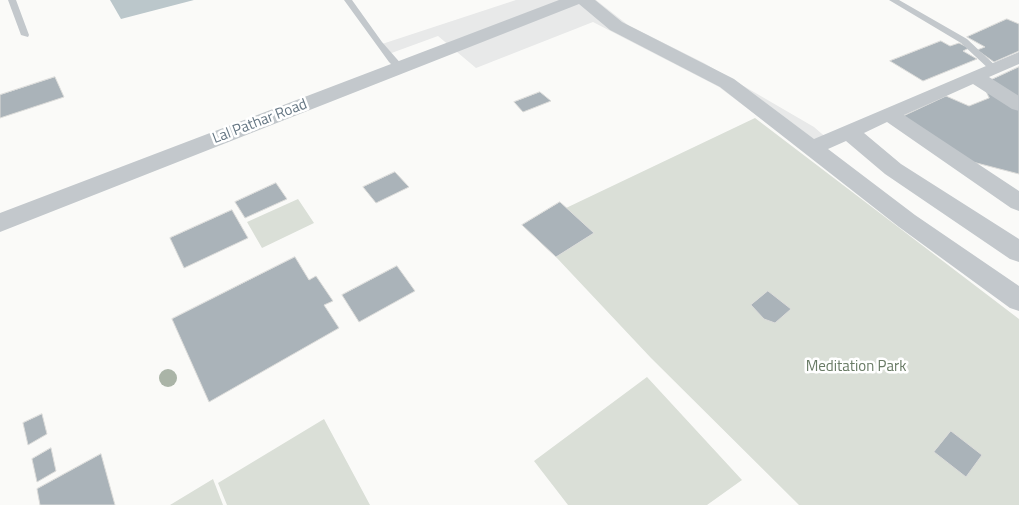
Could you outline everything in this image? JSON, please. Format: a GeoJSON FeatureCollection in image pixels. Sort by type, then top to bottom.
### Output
{"type":"FeatureCollection","features":[{"type":"Feature","properties":{"kind":"street","name":"Lal Pathar Road"},"geometry":{"type":"LineString","coordinates":[[0,223],[574,0]]}},
{"type":"Feature","properties":{"kind":"street"},"geometry":{"type":"LineString","coordinates":[[585,0],[616,26],[727,83],[908,221],[1019,300]]}},
{"type":"Feature","properties":{"kind":"street"},"geometry":{"type":"LineString","coordinates":[[811,148],[1019,57]]}},
{"type":"Feature","properties":{"kind":"street"},"geometry":{"type":"LineString","coordinates":[[974,76],[1019,105]]}},
{"type":"Feature","properties":{"kind":"street"},"geometry":{"type":"LineString","coordinates":[[889,114],[1019,202]]}},
{"type":"Feature","properties":{"kind":"street"},"geometry":{"type":"LineString","coordinates":[[848,132],[893,169],[1019,253],[987,278]]}},
{"type":"Feature","properties":{"kind":"lane"},"geometry":{"type":"LineString","coordinates":[[12,0],[25,35]]}},
{"type":"Feature","properties":{"kind":"lane"},"geometry":{"type":"LineString","coordinates":[[348,0],[383,52],[400,68]]}},
{"type":"Feature","properties":{"kind":"lane"},"geometry":{"type":"LineString","coordinates":[[893,0],[964,41],[993,68]]}},
{"type":"Feature","properties":{"kind":"shaded area"},"geometry":{"type":"Polygon","coordinates":[[[110,0],[194,0],[121,19],[110,0]]]}},
{"type":"Feature","properties":{"kind":"shaded area"},"geometry":{"type":"Polygon","coordinates":[[[516,0],[596,0],[628,25],[704,63],[814,127],[829,140],[805,152],[719,87],[593,22],[476,68],[438,36],[386,55],[379,45],[516,0]]]}},
{"type":"Feature","properties":{"kind":"green space","name":"Meditation Park"},"geometry":{"type":"Polygon","coordinates":[[[755,118],[1019,319],[1019,505],[799,505],[651,358],[556,257],[594,233],[566,208],[755,118]]]}},
{"type":"Feature","properties":{"kind":"green space"},"geometry":{"type":"Polygon","coordinates":[[[298,199],[314,223],[262,248],[247,222],[298,199]]]}},
{"type":"Feature","properties":{"kind":"green space"},"geometry":{"type":"Polygon","coordinates":[[[647,377],[742,480],[707,505],[568,505],[534,461],[647,377]]]}},
{"type":"Feature","properties":{"kind":"green space"},"geometry":{"type":"Polygon","coordinates":[[[324,419],[370,505],[227,505],[218,483],[324,419]]]}},
{"type":"Feature","properties":{"kind":"green space"},"geometry":{"type":"Polygon","coordinates":[[[213,479],[223,505],[170,505],[213,479]]]}},
{"type":"Feature","properties":{"kind":"building"},"geometry":{"type":"Polygon","coordinates":[[[1007,19],[1019,24],[1019,51],[994,62],[977,50],[985,47],[967,37],[1007,19]]]}},
{"type":"Feature","properties":{"kind":"building"},"geometry":{"type":"Polygon","coordinates":[[[941,41],[950,46],[959,43],[969,48],[963,51],[977,59],[923,81],[890,61],[941,41]]]}},
{"type":"Feature","properties":{"kind":"building"},"geometry":{"type":"Polygon","coordinates":[[[1019,67],[1019,98],[991,80],[1019,67]]]}},
{"type":"Feature","properties":{"kind":"building"},"geometry":{"type":"Polygon","coordinates":[[[55,77],[64,97],[0,118],[0,95],[55,77]]]}},
{"type":"Feature","properties":{"kind":"building"},"geometry":{"type":"Polygon","coordinates":[[[984,87],[1019,110],[1019,174],[965,160],[901,117],[946,96],[969,106],[989,98],[984,87]]]}},
{"type":"Feature","properties":{"kind":"building"},"geometry":{"type":"Polygon","coordinates":[[[540,92],[551,101],[523,112],[514,102],[540,92]]]}},
{"type":"Feature","properties":{"kind":"building"},"geometry":{"type":"Polygon","coordinates":[[[395,172],[409,187],[376,203],[363,187],[395,172]]]}},
{"type":"Feature","properties":{"kind":"building"},"geometry":{"type":"Polygon","coordinates":[[[276,183],[287,199],[245,218],[235,202],[276,183]]]}},
{"type":"Feature","properties":{"kind":"building"},"geometry":{"type":"Polygon","coordinates":[[[560,202],[594,233],[556,257],[522,225],[560,202]]]}},
{"type":"Feature","properties":{"kind":"building"},"geometry":{"type":"Polygon","coordinates":[[[232,210],[248,238],[184,268],[170,238],[232,210]]]}},
{"type":"Feature","properties":{"kind":"building"},"geometry":{"type":"Polygon","coordinates":[[[295,257],[309,280],[316,276],[333,301],[324,305],[339,328],[209,402],[172,319],[295,257]]]}},
{"type":"Feature","properties":{"kind":"building"},"geometry":{"type":"Polygon","coordinates":[[[397,266],[415,291],[359,322],[342,295],[397,266]]]}},
{"type":"Feature","properties":{"kind":"building"},"geometry":{"type":"Polygon","coordinates":[[[768,291],[791,309],[775,323],[764,319],[751,305],[768,291]]]}},
{"type":"Feature","properties":{"kind":"building"},"geometry":{"type":"Polygon","coordinates":[[[42,414],[47,434],[28,445],[23,423],[42,414]]]}},
{"type":"Feature","properties":{"kind":"building"},"geometry":{"type":"Polygon","coordinates":[[[951,431],[982,455],[966,477],[934,452],[951,431]]]}},
{"type":"Feature","properties":{"kind":"building"},"geometry":{"type":"Polygon","coordinates":[[[51,448],[56,471],[37,482],[32,459],[51,448]]]}},
{"type":"Feature","properties":{"kind":"building"},"geometry":{"type":"Polygon","coordinates":[[[101,454],[115,505],[40,505],[37,489],[101,454]]]}}]}
